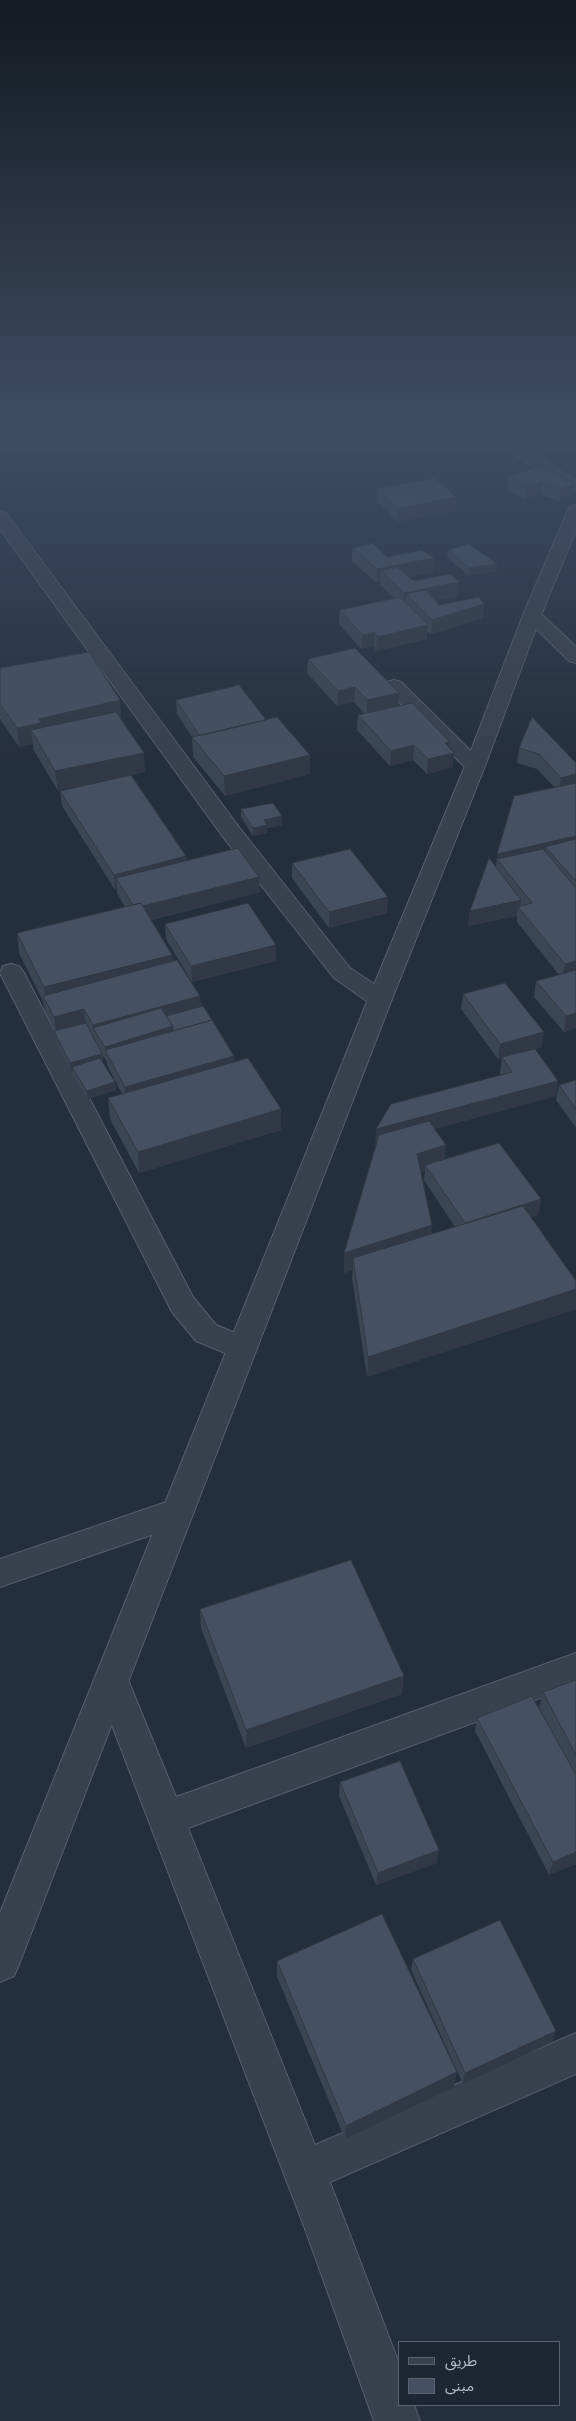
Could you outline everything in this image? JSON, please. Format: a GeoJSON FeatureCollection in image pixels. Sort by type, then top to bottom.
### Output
{"type":"FeatureCollection","features":[{"type":"Feature","properties":{"kind":"street"},"geometry":{"type":"LineString","coordinates":[[18,542],[237,840],[342,973],[380,999]]}},
{"type":"Feature","properties":{"kind":"street"},"geometry":{"type":"LineString","coordinates":[[0,1962],[380,999],[475,766],[532,615],[563,542]]}},
{"type":"Feature","properties":{"kind":"street"},"geometry":{"type":"LineString","coordinates":[[532,615],[576,657]]}},
{"type":"Feature","properties":{"kind":"street"},"geometry":{"type":"LineString","coordinates":[[394,686],[475,766]]}},
{"type":"Feature","properties":{"kind":"street"},"geometry":{"type":"LineString","coordinates":[[11,971],[182,1304],[206,1333],[242,1348]]}},
{"type":"Feature","properties":{"kind":"street"},"geometry":{"type":"LineString","coordinates":[[0,1573],[178,1512]]}},
{"type":"Feature","properties":{"kind":"street"},"geometry":{"type":"LineString","coordinates":[[166,1818],[576,1669]]}},
{"type":"Feature","properties":{"kind":"street"},"geometry":{"type":"LineString","coordinates":[[112,1681],[327,2229],[397,2421]]}},
{"type":"Feature","properties":{"kind":"street"},"geometry":{"type":"LineString","coordinates":[[304,2172],[576,2053]]}},
{"type":"Feature","properties":{"kind":"building"},"geometry":{"type":"Polygon","coordinates":[[[373,543],[387,557],[422,550],[434,558],[377,569],[352,548],[373,543]]]}},
{"type":"Feature","properties":{"kind":"building"},"geometry":{"type":"Polygon","coordinates":[[[469,544],[497,564],[469,568],[448,550],[469,544]]]}},
{"type":"Feature","properties":{"kind":"building"},"geometry":{"type":"Polygon","coordinates":[[[397,567],[414,581],[450,574],[459,582],[404,593],[381,571],[397,567]]]}},
{"type":"Feature","properties":{"kind":"building"},"geometry":{"type":"Polygon","coordinates":[[[426,590],[439,605],[479,597],[484,604],[432,620],[406,594],[426,590]]]}},
{"type":"Feature","properties":{"kind":"building"},"geometry":{"type":"Polygon","coordinates":[[[400,597],[428,625],[377,637],[375,632],[362,635],[340,610],[400,597]]]}},
{"type":"Feature","properties":{"kind":"building"},"geometry":{"type":"Polygon","coordinates":[[[355,648],[399,693],[367,700],[355,687],[338,691],[308,659],[355,648]]]}},
{"type":"Feature","properties":{"kind":"building"},"geometry":{"type":"Polygon","coordinates":[[[89,652],[120,700],[39,719],[41,723],[17,728],[0,704],[0,668],[89,652]]]}},
{"type":"Feature","properties":{"kind":"building"},"geometry":{"type":"Polygon","coordinates":[[[239,685],[266,720],[200,736],[176,700],[239,685]]]}},
{"type":"Feature","properties":{"kind":"building"},"geometry":{"type":"Polygon","coordinates":[[[412,703],[450,742],[445,743],[454,753],[428,759],[414,745],[391,751],[358,715],[412,703]]]}},
{"type":"Feature","properties":{"kind":"building"},"geometry":{"type":"Polygon","coordinates":[[[116,712],[144,753],[55,771],[31,730],[116,712]]]}},
{"type":"Feature","properties":{"kind":"building"},"geometry":{"type":"Polygon","coordinates":[[[277,717],[310,755],[224,776],[192,737],[277,717]]]}},
{"type":"Feature","properties":{"kind":"building"},"geometry":{"type":"Polygon","coordinates":[[[532,717],[576,763],[576,774],[561,778],[539,754],[519,748],[532,717]]]}},
{"type":"Feature","properties":{"kind":"building"},"geometry":{"type":"Polygon","coordinates":[[[131,775],[186,856],[114,875],[60,791],[131,775]]]}},
{"type":"Feature","properties":{"kind":"building"},"geometry":{"type":"Polygon","coordinates":[[[576,783],[576,836],[497,854],[514,796],[576,783]]]}},
{"type":"Feature","properties":{"kind":"building"},"geometry":{"type":"Polygon","coordinates":[[[273,803],[282,816],[264,820],[267,825],[253,828],[241,809],[273,803]]]}},
{"type":"Feature","properties":{"kind":"building"},"geometry":{"type":"Polygon","coordinates":[[[576,839],[576,881],[545,847],[576,839]]]}},
{"type":"Feature","properties":{"kind":"building"},"geometry":{"type":"Polygon","coordinates":[[[238,848],[259,877],[143,906],[141,903],[133,905],[116,878],[238,848]]]}},
{"type":"Feature","properties":{"kind":"building"},"geometry":{"type":"Polygon","coordinates":[[[350,849],[388,897],[329,912],[292,863],[350,849]]]}},
{"type":"Feature","properties":{"kind":"building"},"geometry":{"type":"Polygon","coordinates":[[[543,849],[576,888],[576,961],[565,964],[518,907],[532,903],[497,859],[543,849]]]}},
{"type":"Feature","properties":{"kind":"building"},"geometry":{"type":"Polygon","coordinates":[[[489,858],[521,900],[470,911],[489,858]]]}},
{"type":"Feature","properties":{"kind":"building"},"geometry":{"type":"Polygon","coordinates":[[[141,903],[172,955],[44,987],[17,933],[141,903]]]}},
{"type":"Feature","properties":{"kind":"building"},"geometry":{"type":"Polygon","coordinates":[[[248,903],[276,945],[191,966],[165,924],[248,903]]]}},
{"type":"Feature","properties":{"kind":"building"},"geometry":{"type":"Polygon","coordinates":[[[177,960],[200,996],[93,1025],[84,1009],[54,1017],[43,996],[177,960]]]}},
{"type":"Feature","properties":{"kind":"building"},"geometry":{"type":"Polygon","coordinates":[[[576,970],[576,1013],[566,1016],[536,981],[576,970]]]}},
{"type":"Feature","properties":{"kind":"building"},"geometry":{"type":"Polygon","coordinates":[[[505,983],[544,1032],[500,1044],[463,994],[505,983]]]}},
{"type":"Feature","properties":{"kind":"building"},"geometry":{"type":"Polygon","coordinates":[[[203,1006],[212,1020],[173,1031],[173,1026],[166,1016],[203,1006]]]}},
{"type":"Feature","properties":{"kind":"building"},"geometry":{"type":"Polygon","coordinates":[[[161,1008],[173,1026],[105,1047],[93,1028],[161,1008]]]}},
{"type":"Feature","properties":{"kind":"building"},"geometry":{"type":"Polygon","coordinates":[[[212,1020],[234,1056],[125,1087],[105,1050],[212,1020]]]}},
{"type":"Feature","properties":{"kind":"building"},"geometry":{"type":"Polygon","coordinates":[[[86,1023],[102,1054],[70,1063],[54,1031],[86,1023]]]}},
{"type":"Feature","properties":{"kind":"building"},"geometry":{"type":"Polygon","coordinates":[[[535,1049],[558,1081],[376,1129],[391,1104],[512,1072],[502,1057],[535,1049]]]}},
{"type":"Feature","properties":{"kind":"building"},"geometry":{"type":"Polygon","coordinates":[[[100,1058],[115,1082],[87,1091],[72,1067],[100,1058]]]}},
{"type":"Feature","properties":{"kind":"building"},"geometry":{"type":"Polygon","coordinates":[[[248,1058],[281,1109],[138,1152],[108,1098],[248,1058]]]}},
{"type":"Feature","properties":{"kind":"building"},"geometry":{"type":"Polygon","coordinates":[[[576,1080],[576,1109],[559,1085],[576,1080]]]}},
{"type":"Feature","properties":{"kind":"building"},"geometry":{"type":"Polygon","coordinates":[[[429,1121],[446,1145],[417,1154],[432,1225],[344,1253],[379,1135],[429,1121]]]}},
{"type":"Feature","properties":{"kind":"building"},"geometry":{"type":"Polygon","coordinates":[[[499,1143],[541,1199],[465,1223],[425,1165],[499,1143]]]}},
{"type":"Feature","properties":{"kind":"building"},"geometry":{"type":"Polygon","coordinates":[[[523,1206],[576,1281],[576,1289],[368,1357],[353,1258],[523,1206]]]}},
{"type":"Feature","properties":{"kind":"building"},"geometry":{"type":"Polygon","coordinates":[[[351,1560],[404,1676],[246,1730],[200,1609],[351,1560]]]}},
{"type":"Feature","properties":{"kind":"building"},"geometry":{"type":"Polygon","coordinates":[[[576,1680],[576,1755],[543,1692],[576,1680]]]}},
{"type":"Feature","properties":{"kind":"building"},"geometry":{"type":"Polygon","coordinates":[[[532,1696],[576,1775],[576,1852],[553,1862],[477,1718],[532,1696]]]}},
{"type":"Feature","properties":{"kind":"building"},"geometry":{"type":"Polygon","coordinates":[[[400,1761],[439,1850],[378,1873],[340,1782],[400,1761]]]}},
{"type":"Feature","properties":{"kind":"building"},"geometry":{"type":"Polygon","coordinates":[[[382,1914],[457,2072],[346,2126],[277,1961],[382,1914]]]}},
{"type":"Feature","properties":{"kind":"building"},"geometry":{"type":"Polygon","coordinates":[[[500,1920],[556,2031],[465,2073],[413,1959],[500,1920]]]}}]}
